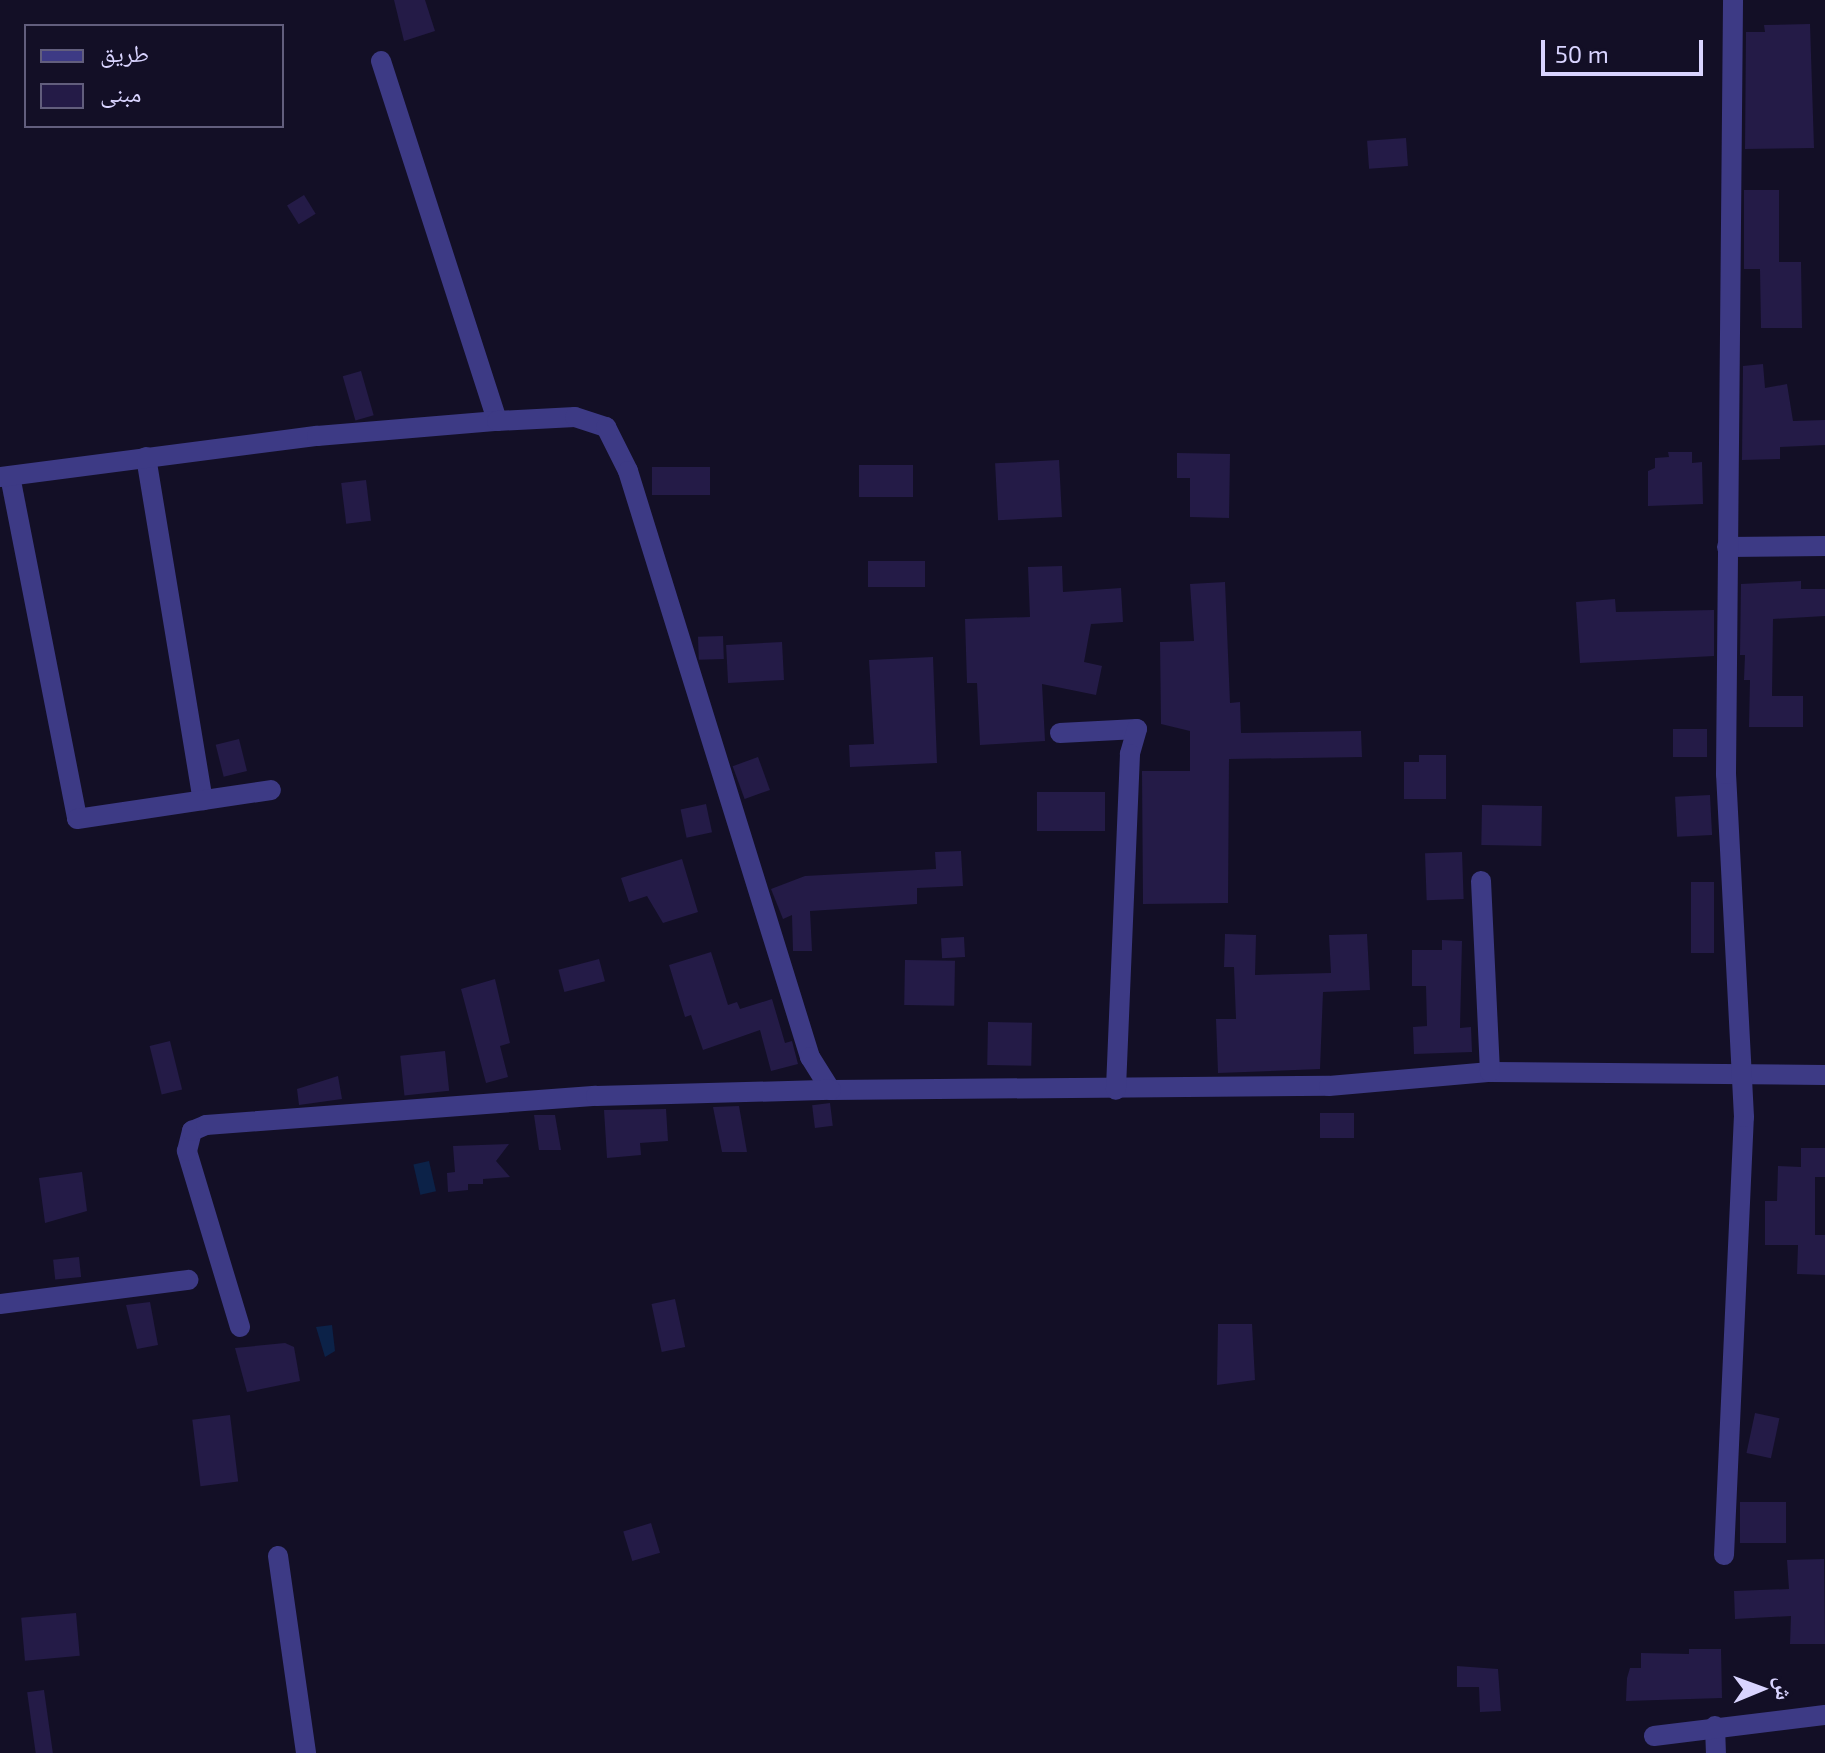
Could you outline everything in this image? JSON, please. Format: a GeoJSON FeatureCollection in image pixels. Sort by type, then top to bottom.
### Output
{"type":"FeatureCollection","features":[{"type":"Feature","properties":{"kind":"street"},"geometry":{"type":"LineString","coordinates":[[1724,1555],[1742,1081],[1726,774],[1733,0]]}},
{"type":"Feature","properties":{"kind":"street"},"geometry":{"type":"LineString","coordinates":[[381,61],[497,421]]}},
{"type":"Feature","properties":{"kind":"street"},"geometry":{"type":"LineString","coordinates":[[271,790],[77,819],[5,476],[146,457],[497,421],[591,419],[618,442],[810,1057],[831,1090]]}},
{"type":"Feature","properties":{"kind":"street"},"geometry":{"type":"LineString","coordinates":[[146,457],[203,800]]}},
{"type":"Feature","properties":{"kind":"street"},"geometry":{"type":"LineString","coordinates":[[1727,547],[1825,546]]}},
{"type":"Feature","properties":{"kind":"street"},"geometry":{"type":"LineString","coordinates":[[1060,733],[1137,729],[1130,754],[1116,1090]]}},
{"type":"Feature","properties":{"kind":"street"},"geometry":{"type":"LineString","coordinates":[[1481,881],[1490,1072]]}},
{"type":"Feature","properties":{"kind":"street"},"geometry":{"type":"LineString","coordinates":[[240,1327],[187,1151],[192,1131],[206,1125],[611,1095],[1329,1086],[1490,1072],[1720,1072],[1742,1081],[1825,1075]]}},
{"type":"Feature","properties":{"kind":"street"},"geometry":{"type":"LineString","coordinates":[[0,1304],[188,1280]]}},
{"type":"Feature","properties":{"kind":"street"},"geometry":{"type":"LineString","coordinates":[[278,1556],[306,1753]]}},
{"type":"Feature","properties":{"kind":"street"},"geometry":{"type":"LineString","coordinates":[[1654,1736],[1715,1726],[1825,1715]]}},
{"type":"Feature","properties":{"kind":"street"},"geometry":{"type":"LineString","coordinates":[[1715,1726],[1716,1753]]}},
{"type":"Feature","properties":{"kind":"water"},"geometry":{"type":"Polygon","coordinates":[[[429,1161],[436,1191],[420,1195],[413,1165],[429,1161]]]}},
{"type":"Feature","properties":{"kind":"water"},"geometry":{"type":"Polygon","coordinates":[[[332,1325],[335,1351],[325,1357],[316,1327],[332,1325]]]}},
{"type":"Feature","properties":{"kind":"building"},"geometry":{"type":"Polygon","coordinates":[[[394,0],[425,0],[435,31],[404,41],[394,0]]]}},
{"type":"Feature","properties":{"kind":"building"},"geometry":{"type":"Polygon","coordinates":[[[1810,24],[1814,148],[1745,149],[1746,32],[1765,32],[1764,25],[1810,24]]]}},
{"type":"Feature","properties":{"kind":"building"},"geometry":{"type":"Polygon","coordinates":[[[1406,138],[1408,166],[1369,169],[1367,141],[1406,138]]]}},
{"type":"Feature","properties":{"kind":"building"},"geometry":{"type":"Polygon","coordinates":[[[1744,190],[1779,190],[1779,262],[1801,262],[1802,328],[1761,328],[1760,269],[1744,269],[1744,190]]]}},
{"type":"Feature","properties":{"kind":"building"},"geometry":{"type":"Polygon","coordinates":[[[304,195],[316,214],[299,224],[287,206],[304,195]]]}},
{"type":"Feature","properties":{"kind":"building"},"geometry":{"type":"Polygon","coordinates":[[[1763,364],[1765,388],[1787,384],[1793,421],[1825,420],[1825,445],[1780,447],[1780,459],[1742,460],[1743,366],[1763,364]]]}},
{"type":"Feature","properties":{"kind":"building"},"geometry":{"type":"Polygon","coordinates":[[[361,371],[374,415],[355,420],[343,376],[361,371]]]}},
{"type":"Feature","properties":{"kind":"building"},"geometry":{"type":"Polygon","coordinates":[[[1668,452],[1692,452],[1692,463],[1702,462],[1703,504],[1648,506],[1648,471],[1655,468],[1655,458],[1669,457],[1668,452]]]}},
{"type":"Feature","properties":{"kind":"building"},"geometry":{"type":"Polygon","coordinates":[[[1177,453],[1230,454],[1229,518],[1190,517],[1190,478],[1177,478],[1177,453]]]}},
{"type":"Feature","properties":{"kind":"building"},"geometry":{"type":"Polygon","coordinates":[[[1059,460],[1062,517],[998,520],[995,463],[1059,460]]]}},
{"type":"Feature","properties":{"kind":"building"},"geometry":{"type":"Polygon","coordinates":[[[859,465],[913,465],[913,497],[859,497],[859,465]]]}},
{"type":"Feature","properties":{"kind":"building"},"geometry":{"type":"Polygon","coordinates":[[[652,467],[710,467],[710,495],[652,495],[652,467]]]}},
{"type":"Feature","properties":{"kind":"building"},"geometry":{"type":"Polygon","coordinates":[[[366,480],[371,521],[346,524],[341,483],[366,480]]]}},
{"type":"Feature","properties":{"kind":"building"},"geometry":{"type":"Polygon","coordinates":[[[868,561],[925,561],[925,587],[868,587],[868,561]]]}},
{"type":"Feature","properties":{"kind":"building"},"geometry":{"type":"Polygon","coordinates":[[[1062,566],[1063,592],[1121,588],[1123,622],[1091,624],[1084,662],[1102,666],[1096,695],[1042,684],[1045,741],[980,745],[977,683],[967,683],[965,619],[1030,617],[1028,567],[1062,566]]]}},
{"type":"Feature","properties":{"kind":"building"},"geometry":{"type":"Polygon","coordinates":[[[1801,581],[1801,589],[1825,589],[1825,616],[1773,619],[1772,696],[1803,696],[1803,727],[1749,727],[1750,680],[1744,680],[1745,655],[1740,655],[1741,584],[1801,581]]]}},
{"type":"Feature","properties":{"kind":"building"},"geometry":{"type":"Polygon","coordinates":[[[1225,582],[1230,703],[1240,702],[1241,733],[1361,731],[1362,757],[1229,759],[1228,903],[1143,904],[1142,771],[1190,771],[1190,731],[1161,724],[1160,642],[1194,641],[1190,584],[1225,582]]]}},
{"type":"Feature","properties":{"kind":"building"},"geometry":{"type":"Polygon","coordinates":[[[1615,599],[1616,612],[1714,610],[1714,656],[1580,663],[1576,602],[1615,599]]]}},
{"type":"Feature","properties":{"kind":"building"},"geometry":{"type":"Polygon","coordinates":[[[723,636],[724,659],[699,660],[698,637],[723,636]]]}},
{"type":"Feature","properties":{"kind":"building"},"geometry":{"type":"Polygon","coordinates":[[[782,642],[784,680],[728,683],[726,645],[782,642]]]}},
{"type":"Feature","properties":{"kind":"building"},"geometry":{"type":"Polygon","coordinates":[[[933,657],[937,763],[850,767],[849,745],[874,744],[869,660],[933,657]]]}},
{"type":"Feature","properties":{"kind":"building"},"geometry":{"type":"Polygon","coordinates":[[[1673,729],[1707,729],[1707,757],[1673,757],[1673,729]]]}},
{"type":"Feature","properties":{"kind":"building"},"geometry":{"type":"Polygon","coordinates":[[[239,739],[247,771],[224,777],[216,745],[239,739]]]}},
{"type":"Feature","properties":{"kind":"building"},"geometry":{"type":"Polygon","coordinates":[[[1419,755],[1446,755],[1446,799],[1404,799],[1404,762],[1419,762],[1419,755]]]}},
{"type":"Feature","properties":{"kind":"building"},"geometry":{"type":"Polygon","coordinates":[[[758,757],[770,790],[745,799],[733,766],[758,757]]]}},
{"type":"Feature","properties":{"kind":"building"},"geometry":{"type":"Polygon","coordinates":[[[1037,792],[1105,792],[1105,831],[1037,831],[1037,792]]]}},
{"type":"Feature","properties":{"kind":"building"},"geometry":{"type":"Polygon","coordinates":[[[1710,795],[1712,835],[1677,837],[1675,797],[1710,795]]]}},
{"type":"Feature","properties":{"kind":"building"},"geometry":{"type":"Polygon","coordinates":[[[706,804],[712,832],[687,838],[681,809],[706,804]]]}},
{"type":"Feature","properties":{"kind":"building"},"geometry":{"type":"Polygon","coordinates":[[[1482,805],[1542,806],[1541,846],[1481,845],[1482,805]]]}},
{"type":"Feature","properties":{"kind":"building"},"geometry":{"type":"Polygon","coordinates":[[[961,851],[963,886],[917,888],[917,904],[810,911],[812,951],[793,951],[792,915],[783,919],[771,889],[805,876],[936,869],[935,852],[961,851]]]}},
{"type":"Feature","properties":{"kind":"building"},"geometry":{"type":"Polygon","coordinates":[[[1462,852],[1464,899],[1427,900],[1425,853],[1462,852]]]}},
{"type":"Feature","properties":{"kind":"building"},"geometry":{"type":"Polygon","coordinates":[[[682,859],[698,912],[663,923],[647,896],[629,902],[621,878],[682,859]]]}},
{"type":"Feature","properties":{"kind":"building"},"geometry":{"type":"Polygon","coordinates":[[[1691,882],[1714,882],[1714,953],[1691,953],[1691,882]]]}},
{"type":"Feature","properties":{"kind":"building"},"geometry":{"type":"Polygon","coordinates":[[[1225,934],[1256,935],[1255,975],[1331,973],[1329,935],[1367,934],[1370,990],[1323,992],[1320,1069],[1218,1073],[1216,1019],[1236,1019],[1234,967],[1224,967],[1225,934]]]}},
{"type":"Feature","properties":{"kind":"building"},"geometry":{"type":"Polygon","coordinates":[[[964,937],[965,957],[942,958],[941,938],[964,937]]]}},
{"type":"Feature","properties":{"kind":"building"},"geometry":{"type":"Polygon","coordinates":[[[1442,940],[1462,941],[1460,1028],[1471,1027],[1472,1052],[1414,1054],[1413,1027],[1427,1026],[1426,986],[1412,986],[1412,950],[1442,950],[1442,940]]]}},
{"type":"Feature","properties":{"kind":"building"},"geometry":{"type":"Polygon","coordinates":[[[711,952],[728,1005],[737,1002],[740,1009],[772,999],[785,1043],[792,1041],[798,1064],[771,1071],[760,1030],[703,1050],[691,1015],[685,1017],[669,965],[711,952]]]}},
{"type":"Feature","properties":{"kind":"building"},"geometry":{"type":"Polygon","coordinates":[[[599,959],[605,981],[564,992],[558,970],[599,959]]]}},
{"type":"Feature","properties":{"kind":"building"},"geometry":{"type":"Polygon","coordinates":[[[905,960],[955,961],[954,1006],[904,1005],[905,960]]]}},
{"type":"Feature","properties":{"kind":"building"},"geometry":{"type":"Polygon","coordinates":[[[495,979],[510,1043],[500,1046],[508,1077],[486,1083],[461,989],[495,979]]]}},
{"type":"Feature","properties":{"kind":"building"},"geometry":{"type":"Polygon","coordinates":[[[988,1022],[1032,1023],[1031,1066],[987,1065],[988,1022]]]}},
{"type":"Feature","properties":{"kind":"building"},"geometry":{"type":"Polygon","coordinates":[[[170,1041],[182,1090],[162,1095],[150,1046],[170,1041]]]}},
{"type":"Feature","properties":{"kind":"building"},"geometry":{"type":"Polygon","coordinates":[[[445,1051],[449,1091],[404,1095],[400,1056],[445,1051]]]}},
{"type":"Feature","properties":{"kind":"building"},"geometry":{"type":"Polygon","coordinates":[[[338,1076],[342,1099],[299,1105],[297,1089],[338,1076]]]}},
{"type":"Feature","properties":{"kind":"building"},"geometry":{"type":"Polygon","coordinates":[[[830,1103],[833,1126],[815,1128],[812,1105],[830,1103]]]}},
{"type":"Feature","properties":{"kind":"building"},"geometry":{"type":"Polygon","coordinates":[[[739,1106],[747,1152],[722,1152],[713,1107],[739,1106]]]}},
{"type":"Feature","properties":{"kind":"building"},"geometry":{"type":"Polygon","coordinates":[[[666,1109],[668,1141],[640,1143],[641,1155],[607,1158],[604,1110],[666,1109]]]}},
{"type":"Feature","properties":{"kind":"building"},"geometry":{"type":"Polygon","coordinates":[[[1320,1113],[1354,1113],[1354,1138],[1320,1138],[1320,1113]]]}},
{"type":"Feature","properties":{"kind":"building"},"geometry":{"type":"Polygon","coordinates":[[[534,1115],[555,1115],[561,1150],[539,1150],[534,1115]]]}},
{"type":"Feature","properties":{"kind":"building"},"geometry":{"type":"Polygon","coordinates":[[[509,1144],[496,1161],[510,1177],[483,1179],[483,1184],[468,1184],[468,1190],[448,1192],[447,1173],[455,1172],[453,1146],[509,1144]]]}},
{"type":"Feature","properties":{"kind":"building"},"geometry":{"type":"Polygon","coordinates":[[[1801,1148],[1825,1148],[1825,1177],[1815,1177],[1815,1235],[1825,1235],[1825,1275],[1797,1274],[1798,1245],[1765,1245],[1765,1201],[1777,1201],[1778,1166],[1801,1167],[1801,1148]]]}},
{"type":"Feature","properties":{"kind":"building"},"geometry":{"type":"Polygon","coordinates":[[[82,1172],[87,1211],[45,1223],[39,1178],[82,1172]]]}},
{"type":"Feature","properties":{"kind":"building"},"geometry":{"type":"Polygon","coordinates":[[[79,1257],[81,1277],[55,1280],[53,1260],[79,1257]]]}},
{"type":"Feature","properties":{"kind":"building"},"geometry":{"type":"Polygon","coordinates":[[[675,1299],[685,1347],[662,1352],[652,1304],[675,1299]]]}},
{"type":"Feature","properties":{"kind":"building"},"geometry":{"type":"Polygon","coordinates":[[[150,1302],[158,1345],[137,1349],[126,1305],[150,1302]]]}},
{"type":"Feature","properties":{"kind":"building"},"geometry":{"type":"Polygon","coordinates":[[[1218,1324],[1252,1324],[1255,1380],[1217,1385],[1218,1324]]]}},
{"type":"Feature","properties":{"kind":"building"},"geometry":{"type":"Polygon","coordinates":[[[285,1343],[294,1347],[300,1381],[247,1392],[235,1348],[285,1343]]]}},
{"type":"Feature","properties":{"kind":"building"},"geometry":{"type":"Polygon","coordinates":[[[1755,1413],[1779,1418],[1771,1458],[1746,1453],[1755,1413]]]}},
{"type":"Feature","properties":{"kind":"building"},"geometry":{"type":"Polygon","coordinates":[[[230,1415],[238,1482],[200,1486],[192,1420],[230,1415]]]}},
{"type":"Feature","properties":{"kind":"building"},"geometry":{"type":"Polygon","coordinates":[[[1740,1502],[1786,1502],[1786,1543],[1740,1543],[1740,1502]]]}},
{"type":"Feature","properties":{"kind":"building"},"geometry":{"type":"Polygon","coordinates":[[[651,1523],[660,1553],[632,1561],[623,1531],[651,1523]]]}},
{"type":"Feature","properties":{"kind":"building"},"geometry":{"type":"Polygon","coordinates":[[[1824,1559],[1825,1644],[1790,1644],[1791,1616],[1735,1619],[1734,1591],[1789,1589],[1787,1560],[1824,1559]]]}},
{"type":"Feature","properties":{"kind":"building"},"geometry":{"type":"Polygon","coordinates":[[[76,1613],[80,1656],[25,1661],[21,1618],[76,1613]]]}},
{"type":"Feature","properties":{"kind":"building"},"geometry":{"type":"Polygon","coordinates":[[[1689,1649],[1721,1649],[1722,1698],[1626,1701],[1630,1668],[1641,1668],[1641,1653],[1689,1654],[1689,1649]]]}},
{"type":"Feature","properties":{"kind":"building"},"geometry":{"type":"Polygon","coordinates":[[[1457,1666],[1498,1669],[1501,1711],[1480,1712],[1479,1687],[1457,1687],[1457,1666]]]}},
{"type":"Feature","properties":{"kind":"building"},"geometry":{"type":"Polygon","coordinates":[[[44,1690],[53,1753],[36,1753],[27,1692],[44,1690]]]}}]}
